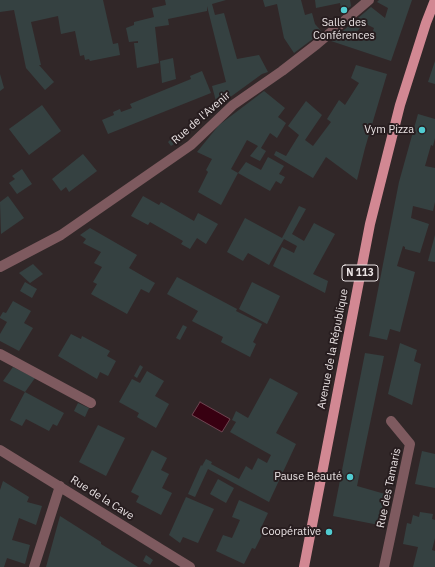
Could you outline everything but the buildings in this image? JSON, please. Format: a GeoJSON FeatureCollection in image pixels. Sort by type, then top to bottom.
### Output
{"type":"FeatureCollection","features":[{"type":"Feature","properties":{"kind":"main road","name":"Avenue de la République"},"geometry":{"type":"LineString","coordinates":[[304,567],[370,224],[400,105],[430,23],[435,0]]}},
{"type":"Feature","properties":{"kind":"street","name":"Rue de l'Avenir"},"geometry":{"type":"LineString","coordinates":[[0,267],[61,235],[191,145],[233,105],[318,44],[369,0]]}},
{"type":"Feature","properties":{"kind":"street"},"geometry":{"type":"LineString","coordinates":[[0,354],[91,403]]}},
{"type":"Feature","properties":{"kind":"street","name":"Rue des Tamaris"},"geometry":{"type":"LineString","coordinates":[[384,567],[410,444],[391,421]]}},
{"type":"Feature","properties":{"kind":"street","name":"Rue de la Cave"},"geometry":{"type":"LineString","coordinates":[[0,450],[190,567]]}},
{"type":"Feature","properties":{"kind":"street"},"geometry":{"type":"LineString","coordinates":[[34,567],[60,486]]}},
{"type":"Feature","properties":{"kind":"shaded area"},"geometry":{"type":"Polygon","coordinates":[[[200,402],[230,419],[222,432],[192,415],[200,402]]]}},
{"type":"Feature","properties":{"kind":"place","name":"Salle des Conférences"},"geometry":{"type":"Point","coordinates":[344,10]}},
{"type":"Feature","properties":{"kind":"place","name":"Vym Pizza"},"geometry":{"type":"Point","coordinates":[422,130]}},
{"type":"Feature","properties":{"kind":"place","name":"Pause Beauté"},"geometry":{"type":"Point","coordinates":[350,477]}},
{"type":"Feature","properties":{"kind":"place","name":"Coopérative"},"geometry":{"type":"Point","coordinates":[329,532]}}]}
